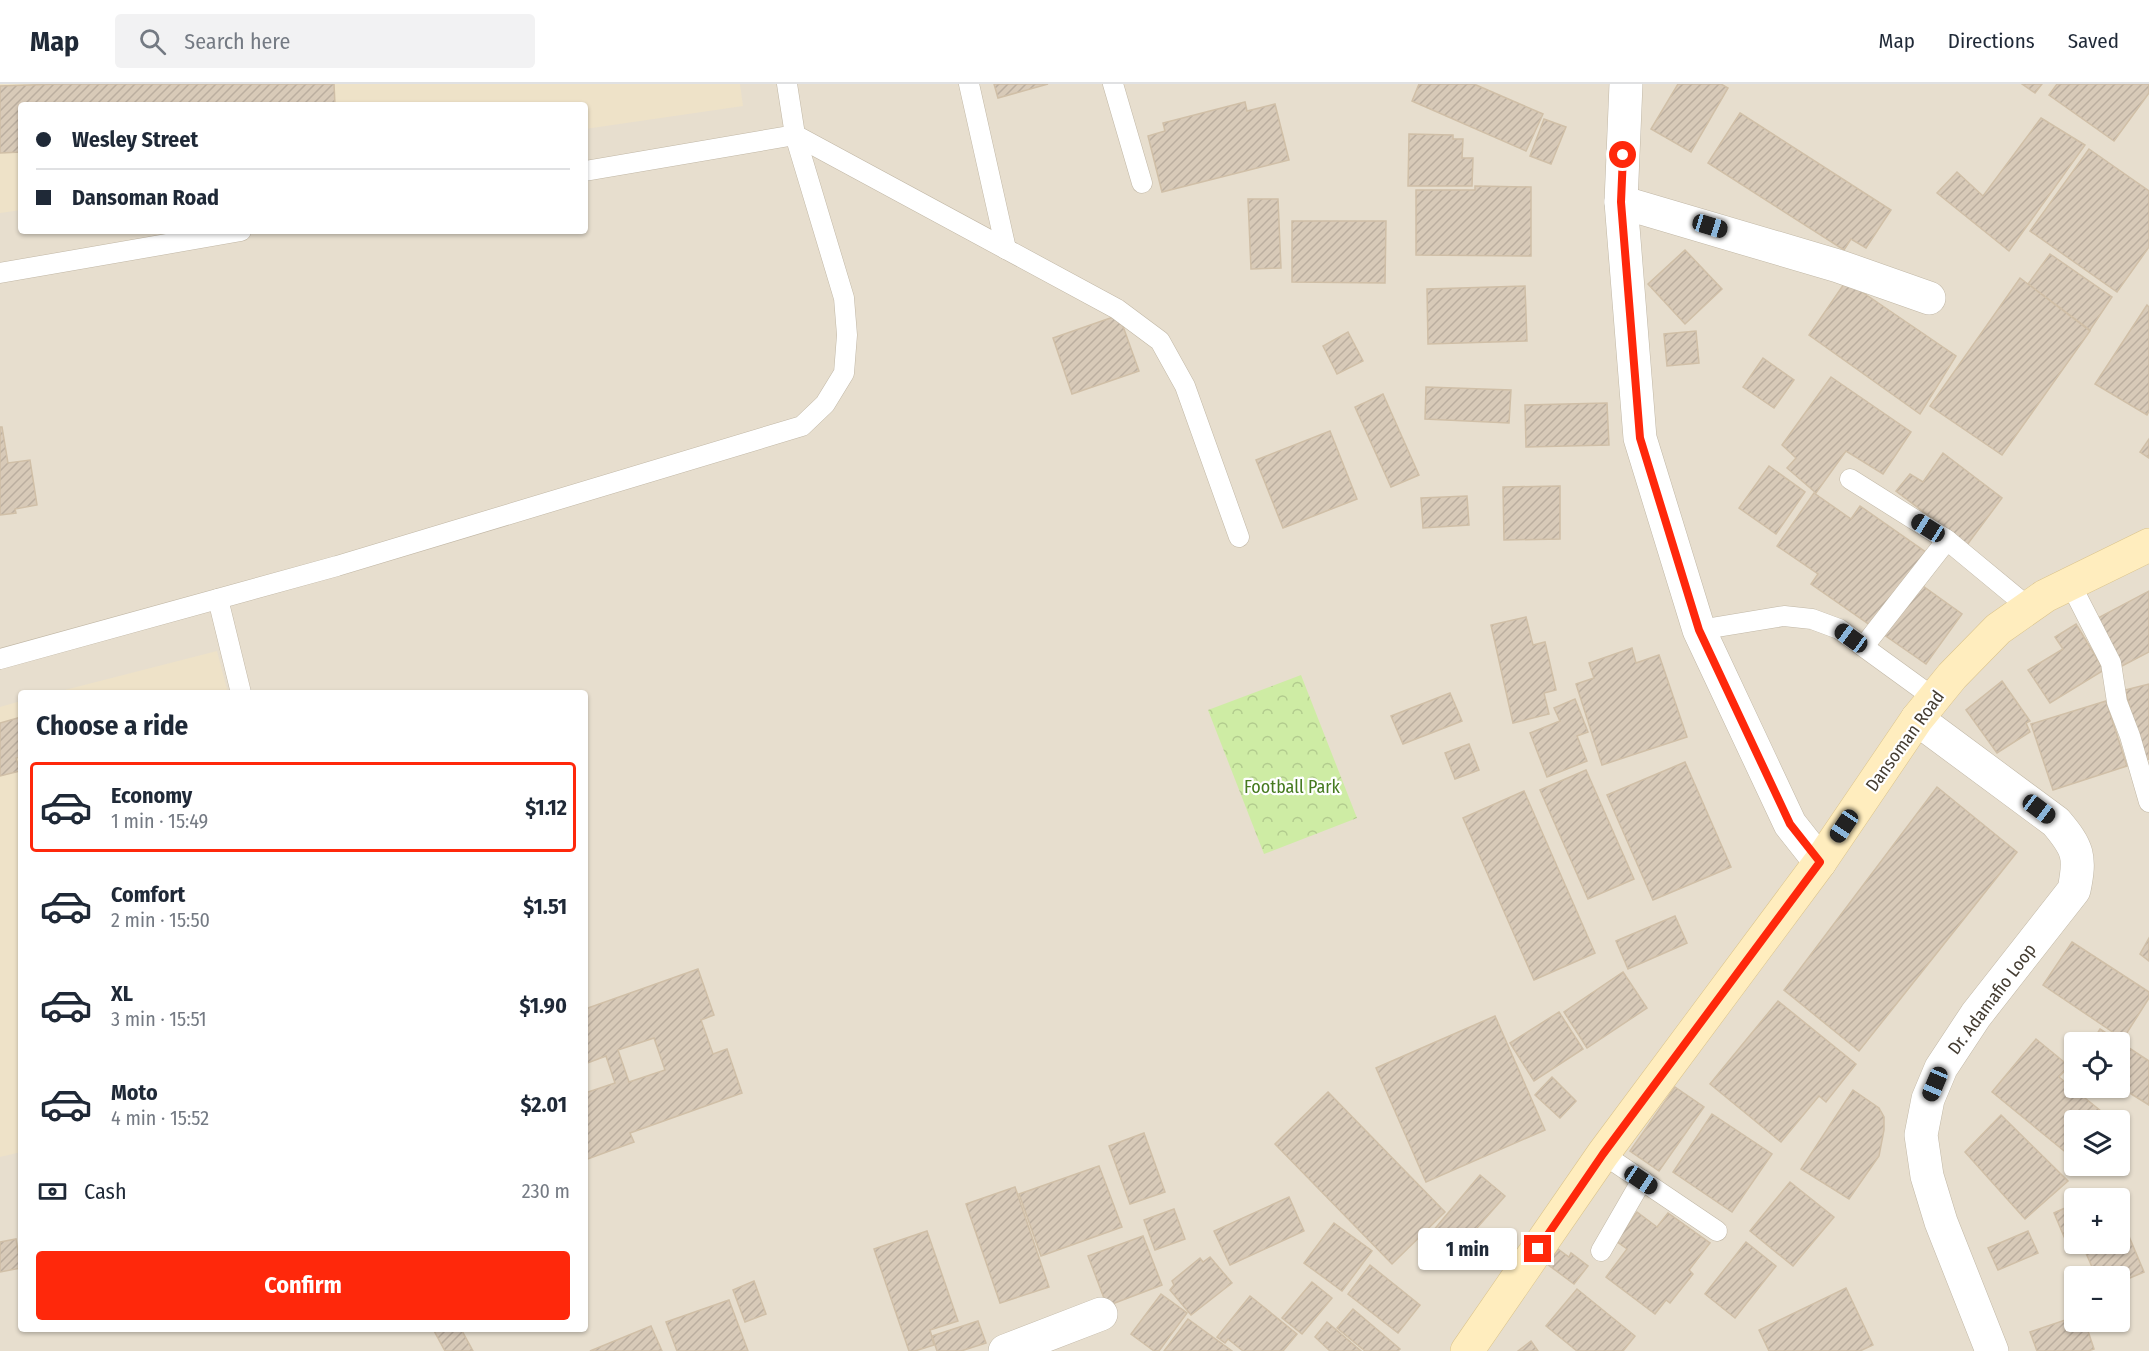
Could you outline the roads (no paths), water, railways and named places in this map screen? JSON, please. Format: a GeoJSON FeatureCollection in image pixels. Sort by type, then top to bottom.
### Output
{"type":"FeatureCollection","features":[{"type":"Feature","properties":{"kind":"main road","name":"Dansoman Road"},"geometry":{"type":"LineString","coordinates":[[1467,1351],[1603,1154],[1820,862],[1926,708],[1952,676],[1998,629],[2028,607],[2070,583],[2149,545]]}},
{"type":"Feature","properties":{"kind":"street"},"geometry":{"type":"LineString","coordinates":[[1626,84],[1621,202],[1640,438],[1699,630],[1790,824],[1820,862]]}},
{"type":"Feature","properties":{"kind":"street"},"geometry":{"type":"LineString","coordinates":[[1621,202],[1838,266],[1929,298]]}},
{"type":"Feature","properties":{"kind":"street","name":"Dr. Adamafio Loop"},"geometry":{"type":"LineString","coordinates":[[1926,708],[2056,822],[2073,843],[2079,869],[2074,890],[1976,1015],[1941,1068],[1928,1099],[1922,1135],[1927,1176],[1941,1222],[1992,1351]]}},
{"type":"Feature","properties":{"kind":"street"},"geometry":{"type":"LineString","coordinates":[[1005,1351],[1101,1314]]}},
{"type":"Feature","properties":{"kind":"lane"},"geometry":{"type":"LineString","coordinates":[[0,659],[337,566],[802,426],[825,405],[844,373],[847,335],[844,298],[795,135],[787,84]]}},
{"type":"Feature","properties":{"kind":"lane"},"geometry":{"type":"LineString","coordinates":[[969,84],[1006,249]]}},
{"type":"Feature","properties":{"kind":"lane"},"geometry":{"type":"LineString","coordinates":[[1113,84],[1142,183]]}},
{"type":"Feature","properties":{"kind":"lane"},"geometry":{"type":"LineString","coordinates":[[588,170],[795,135],[1117,309],[1160,341],[1185,386],[1239,537]]}},
{"type":"Feature","properties":{"kind":"lane"},"geometry":{"type":"LineString","coordinates":[[0,273],[224,234]]}},
{"type":"Feature","properties":{"kind":"lane"},"geometry":{"type":"LineString","coordinates":[[1850,479],[1947,540],[2028,607]]}},
{"type":"Feature","properties":{"kind":"lane"},"geometry":{"type":"LineString","coordinates":[[1864,646],[1947,540]]}},
{"type":"Feature","properties":{"kind":"lane"},"geometry":{"type":"LineString","coordinates":[[2070,583],[2111,663],[2117,702],[2130,736],[2149,802]]}},
{"type":"Feature","properties":{"kind":"lane"},"geometry":{"type":"LineString","coordinates":[[218,599],[240,690]]}},
{"type":"Feature","properties":{"kind":"lane"},"geometry":{"type":"LineString","coordinates":[[1699,630],[1784,616],[1812,619],[1839,629],[1864,646],[1926,708]]}},
{"type":"Feature","properties":{"kind":"lane"},"geometry":{"type":"LineString","coordinates":[[1603,1154],[1717,1231]]}},
{"type":"Feature","properties":{"kind":"lane"},"geometry":{"type":"LineString","coordinates":[[1601,1251],[1641,1180]]}},
{"type":"Feature","properties":{"kind":"park label","name":"Football Park"},"geometry":{"type":"Point","coordinates":[1292,787]}}]}
